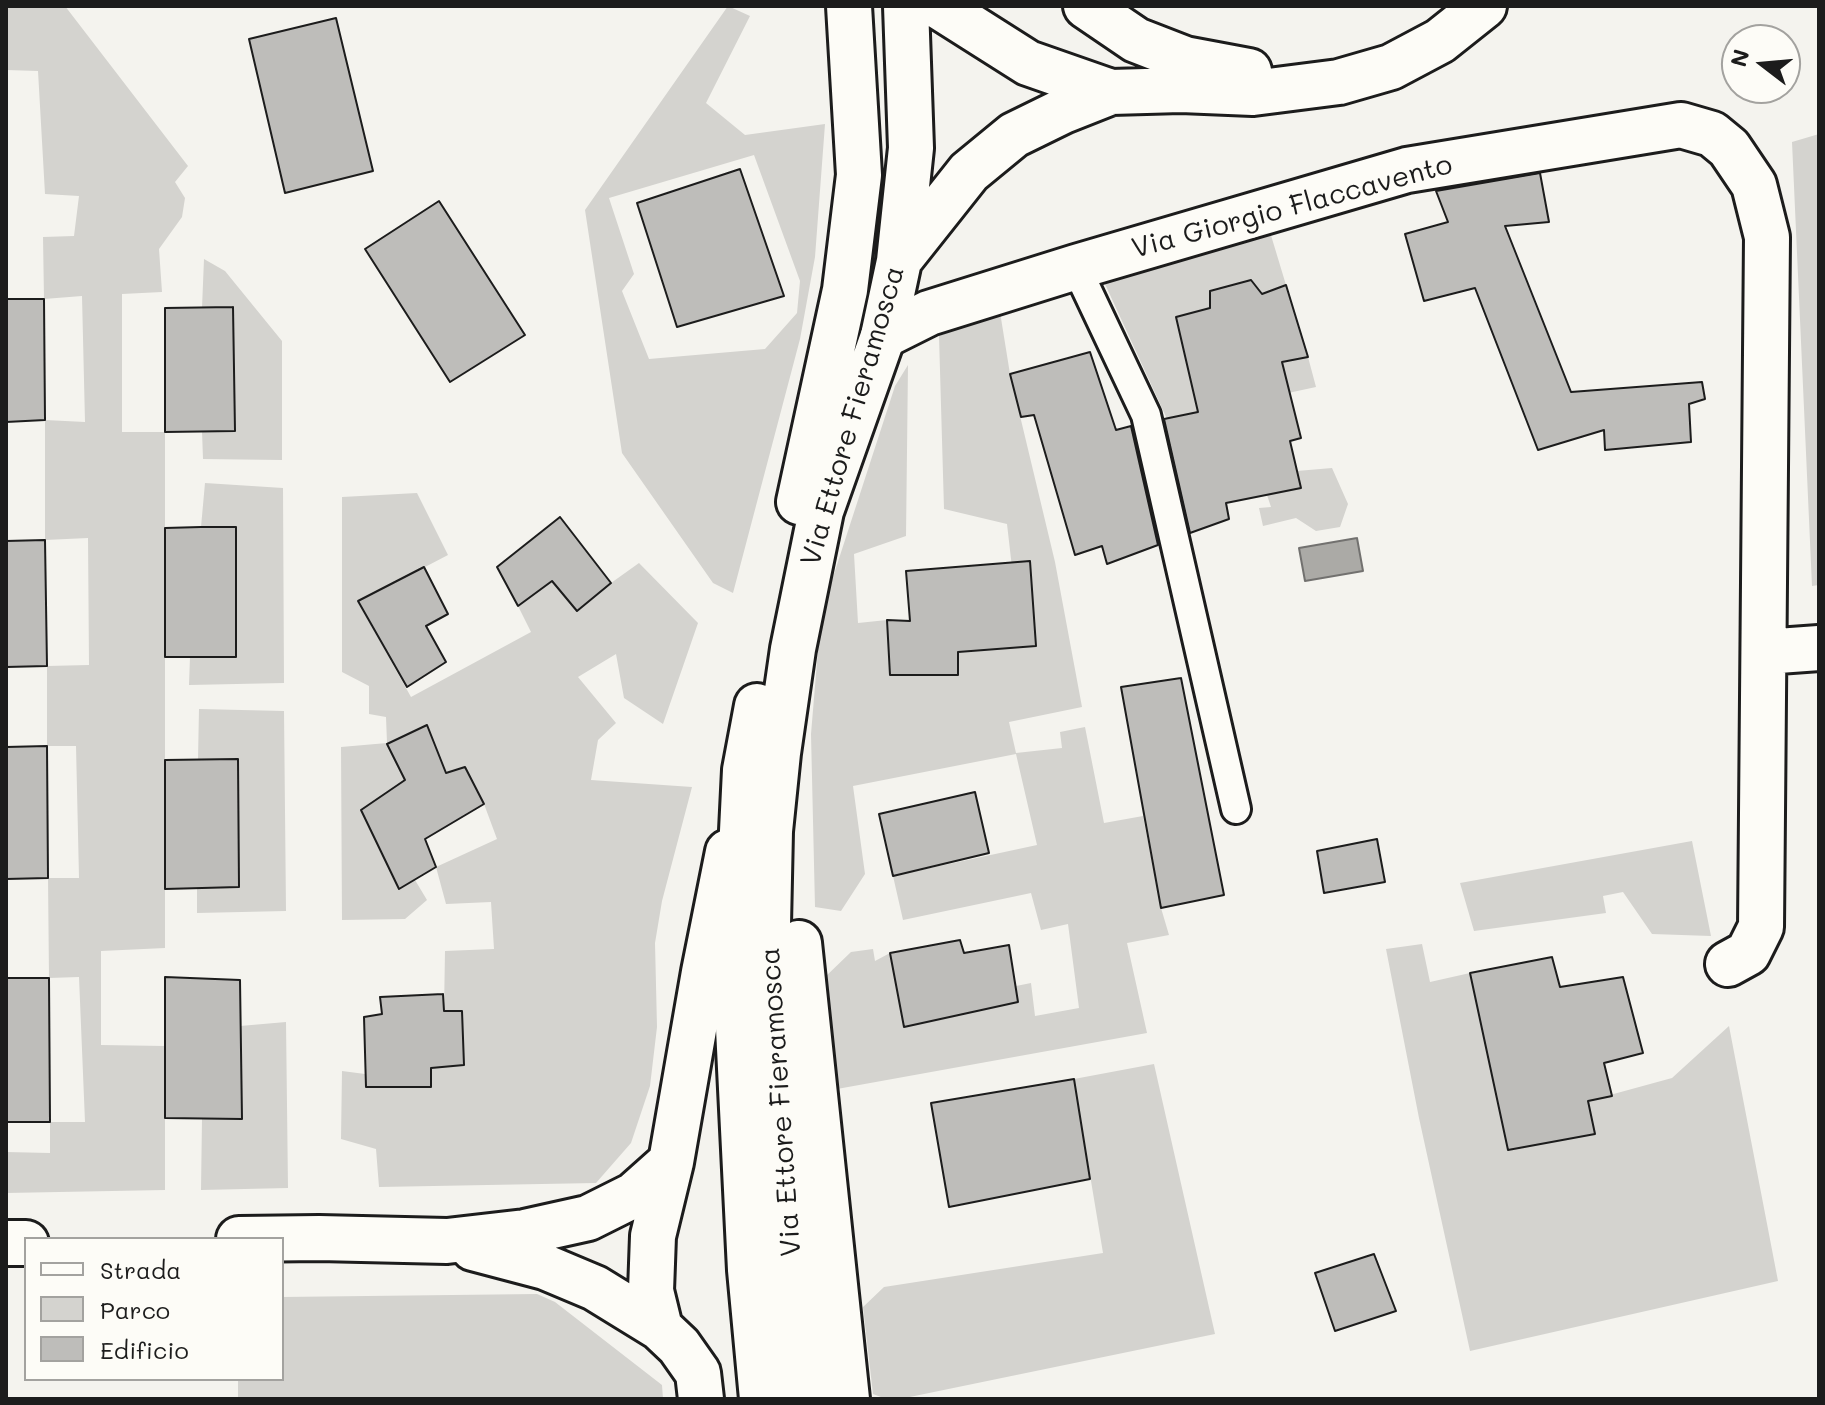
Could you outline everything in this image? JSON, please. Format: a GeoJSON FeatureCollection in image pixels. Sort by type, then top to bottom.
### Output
{"type":"FeatureCollection","features":[{"type":"Feature","properties":{"kind":"main road","name":"Via Ettore Fieramosca"},"geometry":{"type":"LineString","coordinates":[[762,1399],[750,1270],[738,1028],[738,912],[745,770],[774,617],[845,290],[859,175],[849,6]]}},
{"type":"Feature","properties":{"kind":"main road"},"geometry":{"type":"LineString","coordinates":[[845,290],[878,224],[886,124],[884,6]]}},
{"type":"Feature","properties":{"kind":"main road","name":"Via Ettore Fieramosca"},"geometry":{"type":"LineString","coordinates":[[805,1399],[771,1041],[768,925],[770,831],[793,649],[821,511],[883,336],[899,261],[911,148],[906,6]]}},
{"type":"Feature","properties":{"kind":"main road"},"geometry":{"type":"LineString","coordinates":[[938,6],[1028,63],[1111,92]]}},
{"type":"Feature","properties":{"kind":"main road"},"geometry":{"type":"LineString","coordinates":[[1086,6],[1136,40],[1185,59],[1232,69],[1339,82]]}},
{"type":"Feature","properties":{"kind":"main road"},"geometry":{"type":"LineString","coordinates":[[899,261],[969,172],[1014,135],[1063,111],[1111,92],[1181,90],[1253,93],[1339,82],[1391,67],[1440,41],[1484,6]]}},
{"type":"Feature","properties":{"kind":"main road","name":"Via Giorgio Flaccavento"},"geometry":{"type":"LineString","coordinates":[[883,336],[929,313],[1407,170],[1681,125],[1712,134],[1729,148],[1754,185],[1767,237],[1764,652]]}},
{"type":"Feature","properties":{"kind":"main road"},"geometry":{"type":"LineString","coordinates":[[1728,964],[1748,953],[1761,927],[1764,652],[1819,648]]}},
{"type":"Feature","properties":{"kind":"main road"},"geometry":{"type":"LineString","coordinates":[[660,1328],[651,1291],[653,1236],[671,1162],[704,972],[745,770]]}},
{"type":"Feature","properties":{"kind":"main road"},"geometry":{"type":"LineString","coordinates":[[799,943],[847,1399]]}},
{"type":"Feature","properties":{"kind":"main road"},"geometry":{"type":"LineString","coordinates":[[284,1238],[447,1241],[525,1232],[588,1218],[634,1195],[671,1162]]}},
{"type":"Feature","properties":{"kind":"main road"},"geometry":{"type":"LineString","coordinates":[[447,1241],[545,1267],[595,1288],[660,1328],[679,1346],[698,1373],[701,1399]]}},
{"type":"Feature","properties":{"kind":"lane"},"geometry":{"type":"LineString","coordinates":[[1076,267],[1146,415],[1236,809]]}},
{"type":"Feature","properties":{"kind":"green space"},"geometry":{"type":"Polygon","coordinates":[[[6,6],[65,6],[188,166],[175,182],[185,198],[182,217],[159,249],[162,292],[122,294],[122,432],[165,432],[165,948],[101,951],[101,1045],[165,1046],[165,1190],[6,1193],[6,1152],[50,1153],[50,1122],[85,1122],[79,977],[49,978],[48,878],[79,878],[76,746],[47,746],[47,666],[89,665],[88,538],[45,540],[45,420],[85,422],[82,296],[44,299],[43,237],[74,236],[79,196],[45,194],[38,71],[6,70],[6,6]]]}},
{"type":"Feature","properties":{"kind":"green space"},"geometry":{"type":"Polygon","coordinates":[[[728,6],[750,16],[706,103],[745,135],[825,124],[815,257],[800,339],[733,593],[713,583],[622,453],[585,210],[728,6]],[[754,155],[609,198],[634,274],[622,291],[649,359],[765,349],[797,313],[800,281],[754,155]]]}},
{"type":"Feature","properties":{"kind":"green space"},"geometry":{"type":"Polygon","coordinates":[[[1819,134],[1819,585],[1812,586],[1792,142],[1819,134]]]}},
{"type":"Feature","properties":{"kind":"green space"},"geometry":{"type":"Polygon","coordinates":[[[1270,232],[1286,285],[1262,294],[1250,280],[1210,291],[1210,308],[1176,317],[1191,381],[1308,357],[1316,387],[1167,419],[1105,284],[1125,273],[1270,232]]]}},
{"type":"Feature","properties":{"kind":"green space"},"geometry":{"type":"Polygon","coordinates":[[[204,259],[225,271],[282,341],[282,460],[203,459],[202,431],[235,430],[233,307],[202,308],[204,259]]]}},
{"type":"Feature","properties":{"kind":"green space"},"geometry":{"type":"Polygon","coordinates":[[[1000,312],[1010,374],[1055,562],[1082,707],[1009,722],[1016,753],[1062,748],[1060,732],[1085,727],[1104,823],[1143,816],[1169,935],[1127,943],[1147,1033],[837,1089],[824,978],[851,952],[873,949],[875,961],[890,953],[904,1026],[1018,1002],[1016,986],[1031,983],[1035,1016],[1079,1008],[1068,924],[1041,930],[1031,893],[903,920],[893,876],[1037,845],[1016,754],[853,786],[865,874],[841,911],[815,907],[811,734],[821,614],[895,386],[908,365],[906,536],[854,554],[858,623],[887,620],[890,675],[958,675],[958,652],[1036,645],[1032,585],[1014,585],[1007,524],[944,509],[939,336],[1000,312]]]}},
{"type":"Feature","properties":{"kind":"green space"},"geometry":{"type":"Polygon","coordinates":[[[1332,468],[1348,504],[1340,527],[1316,531],[1296,518],[1263,526],[1259,508],[1271,507],[1267,495],[1297,471],[1332,468]]]}},
{"type":"Feature","properties":{"kind":"green space"},"geometry":{"type":"Polygon","coordinates":[[[205,483],[283,488],[284,683],[189,685],[190,657],[236,656],[236,527],[201,527],[205,483]]]}},
{"type":"Feature","properties":{"kind":"green space"},"geometry":{"type":"Polygon","coordinates":[[[417,493],[448,555],[358,602],[411,697],[531,632],[518,606],[552,581],[611,583],[639,563],[698,623],[663,724],[624,698],[616,654],[578,677],[616,723],[598,740],[591,780],[692,787],[662,901],[655,943],[657,1027],[650,1086],[631,1143],[596,1183],[379,1187],[376,1149],[341,1139],[342,1071],[365,1074],[366,1087],[430,1087],[431,1068],[461,1011],[444,1011],[445,951],[494,949],[491,902],[446,904],[436,867],[497,839],[484,804],[465,768],[446,773],[426,726],[387,744],[405,780],[361,810],[399,888],[415,880],[427,900],[405,919],[342,920],[341,747],[387,743],[386,717],[369,714],[369,686],[342,672],[342,497],[417,493]]]}},
{"type":"Feature","properties":{"kind":"green space"},"geometry":{"type":"Polygon","coordinates":[[[199,709],[284,711],[286,911],[197,913],[197,888],[239,886],[238,759],[198,759],[199,709]]]}},
{"type":"Feature","properties":{"kind":"green space"},"geometry":{"type":"Polygon","coordinates":[[[1692,841],[1711,936],[1652,934],[1623,892],[1603,896],[1606,913],[1474,931],[1460,883],[1692,841]]]}},
{"type":"Feature","properties":{"kind":"green space"},"geometry":{"type":"Polygon","coordinates":[[[1422,944],[1430,982],[1470,973],[1508,1150],[1595,1134],[1588,1101],[1672,1078],[1729,1026],[1778,1281],[1470,1351],[1386,949],[1422,944]]]}},
{"type":"Feature","properties":{"kind":"green space"},"geometry":{"type":"Polygon","coordinates":[[[286,1022],[288,1188],[201,1190],[202,1119],[242,1119],[240,1026],[286,1022]]]}},
{"type":"Feature","properties":{"kind":"green space"},"geometry":{"type":"Polygon","coordinates":[[[1154,1064],[1215,1334],[900,1399],[886,1399],[873,1394],[863,1307],[884,1287],[1103,1253],[1074,1079],[1154,1064]]]}},
{"type":"Feature","properties":{"kind":"green space"},"geometry":{"type":"Polygon","coordinates":[[[537,1294],[555,1302],[662,1385],[663,1399],[238,1399],[238,1381],[284,1381],[284,1297],[537,1294]]]}},
{"type":"Feature","properties":{"kind":"shaded area"},"geometry":{"type":"Polygon","coordinates":[[[1357,538],[1363,571],[1305,581],[1299,548],[1357,538]]]}},
{"type":"Feature","properties":{"kind":"building"},"geometry":{"type":"Polygon","coordinates":[[[336,18],[373,171],[285,193],[249,39],[336,18]]]}},
{"type":"Feature","properties":{"kind":"building"},"geometry":{"type":"Polygon","coordinates":[[[740,169],[784,296],[677,327],[637,203],[740,169]]]}},
{"type":"Feature","properties":{"kind":"building"},"geometry":{"type":"Polygon","coordinates":[[[1540,173],[1549,222],[1505,226],[1571,392],[1702,382],[1705,399],[1689,404],[1691,442],[1605,450],[1604,430],[1538,450],[1475,288],[1424,301],[1405,234],[1448,222],[1436,191],[1540,173]]]}},
{"type":"Feature","properties":{"kind":"building"},"geometry":{"type":"Polygon","coordinates":[[[439,201],[525,335],[450,382],[365,249],[439,201]]]}},
{"type":"Feature","properties":{"kind":"building"},"geometry":{"type":"Polygon","coordinates":[[[1251,280],[1262,294],[1286,285],[1308,357],[1282,362],[1301,438],[1290,441],[1301,488],[1226,503],[1229,519],[1190,533],[1164,419],[1198,412],[1176,317],[1210,308],[1210,291],[1251,280]]]}},
{"type":"Feature","properties":{"kind":"building"},"geometry":{"type":"Polygon","coordinates":[[[6,299],[44,299],[45,420],[6,422],[6,299]]]}},
{"type":"Feature","properties":{"kind":"building"},"geometry":{"type":"Polygon","coordinates":[[[233,307],[235,431],[165,432],[165,308],[233,307]]]}},
{"type":"Feature","properties":{"kind":"building"},"geometry":{"type":"Polygon","coordinates":[[[1090,352],[1116,430],[1131,426],[1158,545],[1107,564],[1102,546],[1075,555],[1034,415],[1021,417],[1010,374],[1090,352]]]}},
{"type":"Feature","properties":{"kind":"building"},"geometry":{"type":"Polygon","coordinates":[[[560,517],[611,583],[577,611],[552,581],[518,606],[497,567],[560,517]]]}},
{"type":"Feature","properties":{"kind":"building"},"geometry":{"type":"Polygon","coordinates":[[[236,527],[236,657],[165,657],[165,528],[236,527]]]}},
{"type":"Feature","properties":{"kind":"building"},"geometry":{"type":"Polygon","coordinates":[[[45,540],[47,666],[6,667],[6,541],[45,540]]]}},
{"type":"Feature","properties":{"kind":"building"},"geometry":{"type":"Polygon","coordinates":[[[1030,561],[1036,646],[958,652],[958,675],[890,675],[887,620],[910,621],[906,571],[1030,561]]]}},
{"type":"Feature","properties":{"kind":"building"},"geometry":{"type":"Polygon","coordinates":[[[424,567],[448,614],[426,626],[446,662],[407,687],[358,601],[424,567]]]}},
{"type":"Feature","properties":{"kind":"building"},"geometry":{"type":"Polygon","coordinates":[[[1181,678],[1224,895],[1161,908],[1121,687],[1181,678]]]}},
{"type":"Feature","properties":{"kind":"building"},"geometry":{"type":"Polygon","coordinates":[[[427,725],[446,773],[465,767],[484,804],[425,839],[436,867],[399,889],[361,810],[405,780],[387,744],[427,725]]]}},
{"type":"Feature","properties":{"kind":"building"},"geometry":{"type":"Polygon","coordinates":[[[47,746],[48,878],[6,879],[6,747],[47,746]]]}},
{"type":"Feature","properties":{"kind":"building"},"geometry":{"type":"Polygon","coordinates":[[[238,759],[239,887],[165,889],[165,760],[238,759]]]}},
{"type":"Feature","properties":{"kind":"building"},"geometry":{"type":"Polygon","coordinates":[[[975,792],[989,853],[893,876],[879,814],[975,792]]]}},
{"type":"Feature","properties":{"kind":"building"},"geometry":{"type":"Polygon","coordinates":[[[1377,839],[1385,882],[1324,893],[1317,851],[1377,839]]]}},
{"type":"Feature","properties":{"kind":"building"},"geometry":{"type":"Polygon","coordinates":[[[960,940],[964,953],[1009,945],[1018,1002],[904,1027],[890,953],[960,940]]]}},
{"type":"Feature","properties":{"kind":"building"},"geometry":{"type":"Polygon","coordinates":[[[1552,957],[1560,987],[1623,977],[1643,1053],[1604,1063],[1612,1096],[1588,1101],[1595,1134],[1508,1150],[1470,973],[1552,957]]]}},
{"type":"Feature","properties":{"kind":"building"},"geometry":{"type":"Polygon","coordinates":[[[165,977],[240,980],[242,1119],[165,1118],[165,977]]]}},
{"type":"Feature","properties":{"kind":"building"},"geometry":{"type":"Polygon","coordinates":[[[6,978],[49,978],[50,1122],[6,1122],[6,978]]]}},
{"type":"Feature","properties":{"kind":"building"},"geometry":{"type":"Polygon","coordinates":[[[443,994],[444,1011],[462,1011],[464,1065],[431,1068],[431,1087],[366,1087],[364,1017],[382,1014],[380,997],[443,994]]]}},
{"type":"Feature","properties":{"kind":"building"},"geometry":{"type":"Polygon","coordinates":[[[1074,1079],[1090,1179],[949,1207],[931,1103],[1074,1079]]]}},
{"type":"Feature","properties":{"kind":"building"},"geometry":{"type":"Polygon","coordinates":[[[1374,1254],[1396,1311],[1335,1331],[1315,1273],[1374,1254]]]}}]}
